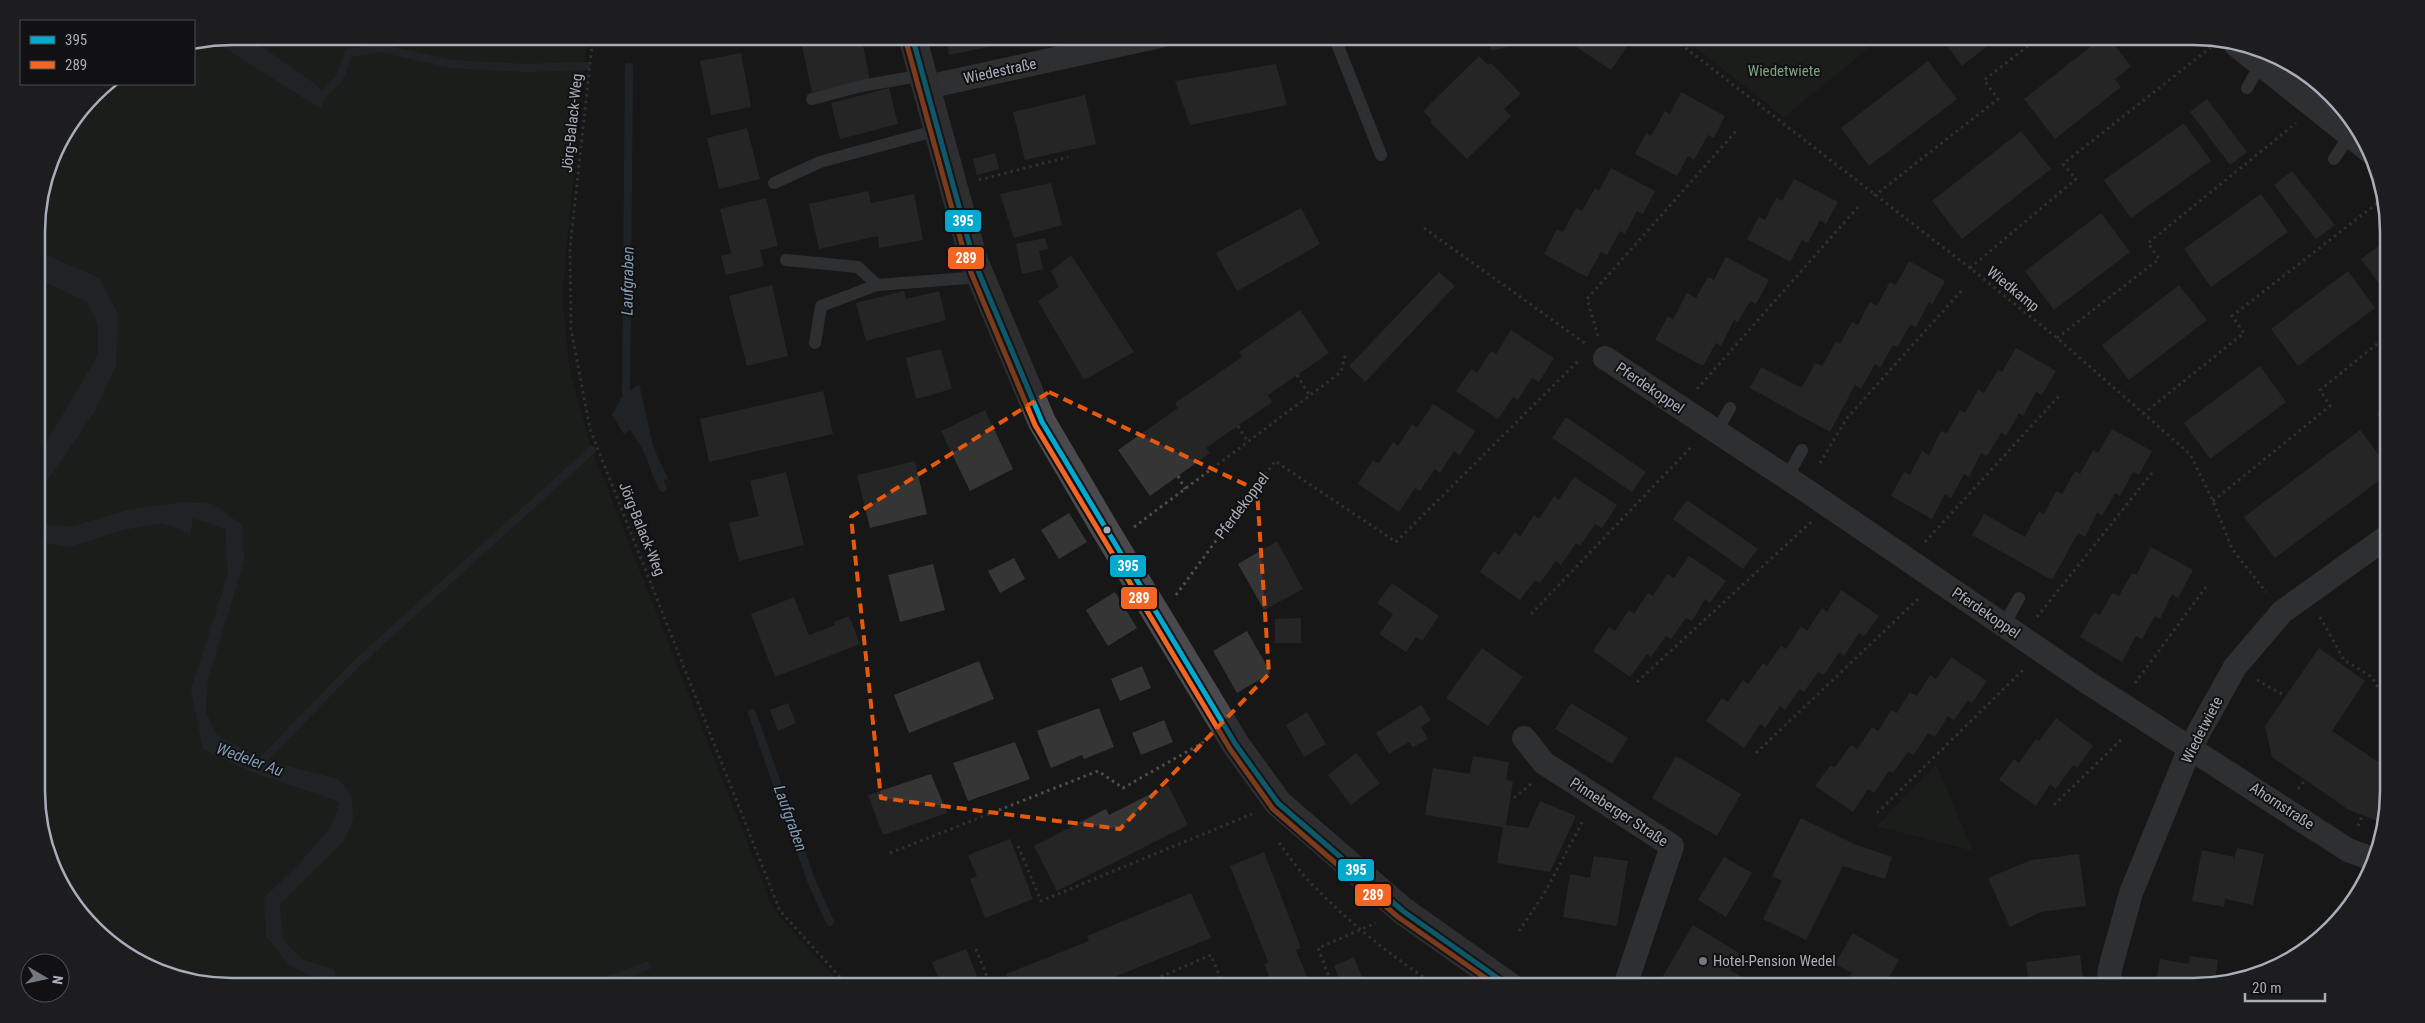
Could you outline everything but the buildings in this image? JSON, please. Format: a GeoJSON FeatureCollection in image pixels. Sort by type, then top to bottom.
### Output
{"type":"FeatureCollection","features":[{"type":"Feature","properties":{"kind":"main road"},"geometry":{"type":"LineString","coordinates":[[915,45],[974,261],[1042,422],[1227,730],[1278,803],[1403,911],[1498,978]]}},
{"type":"Feature","properties":{"kind":"street","name":"Wiedestraße"},"geometry":{"type":"LineString","coordinates":[[926,81],[1113,45]]}},
{"type":"Feature","properties":{"kind":"street"},"geometry":{"type":"LineString","coordinates":[[2244,52],[2357,142]]}},
{"type":"Feature","properties":{"kind":"street","name":"Pferdekoppel"},"geometry":{"type":"LineString","coordinates":[[1605,358],[1713,430],[1790,485],[1828,507],[2142,719],[2190,748]]}},
{"type":"Feature","properties":{"kind":"street","name":"Wiedetwiete"},"geometry":{"type":"LineString","coordinates":[[2109,978],[2131,892],[2190,748],[2235,667],[2282,612],[2380,542]]}},
{"type":"Feature","properties":{"kind":"street","name":"Pinneberger Straße"},"geometry":{"type":"LineString","coordinates":[[1524,738],[1544,763],[1672,846],[1628,978]]}},
{"type":"Feature","properties":{"kind":"street","name":"Ahornstraße"},"geometry":{"type":"LineString","coordinates":[[2190,748],[2348,850],[2368,857]]}},
{"type":"Feature","properties":{"kind":"lane"},"geometry":{"type":"LineString","coordinates":[[1338,45],[1381,155]]}},
{"type":"Feature","properties":{"kind":"lane"},"geometry":{"type":"LineString","coordinates":[[2247,88],[2260,65]]}},
{"type":"Feature","properties":{"kind":"lane"},"geometry":{"type":"LineString","coordinates":[[812,99],[861,86],[926,81]]}},
{"type":"Feature","properties":{"kind":"lane"},"geometry":{"type":"LineString","coordinates":[[774,183],[820,162],[938,130]]}},
{"type":"Feature","properties":{"kind":"lane"},"geometry":{"type":"LineString","coordinates":[[2334,159],[2349,136]]}},
{"type":"Feature","properties":{"kind":"lane"},"geometry":{"type":"LineString","coordinates":[[786,260],[858,267],[877,286]]}},
{"type":"Feature","properties":{"kind":"lane"},"geometry":{"type":"LineString","coordinates":[[815,343],[821,306],[877,286],[981,277]]}},
{"type":"Feature","properties":{"kind":"lane"},"geometry":{"type":"LineString","coordinates":[[1713,430],[1730,408]]}},
{"type":"Feature","properties":{"kind":"lane"},"geometry":{"type":"LineString","coordinates":[[1790,485],[1802,450]]}},
{"type":"Feature","properties":{"kind":"lane"},"geometry":{"type":"LineString","coordinates":[[2012,631],[2019,598]]}},
{"type":"Feature","properties":{"kind":"path","name":"Jörg-Balack-Weg"},"geometry":{"type":"LineString","coordinates":[[591,45],[570,248],[571,329],[590,428],[780,911],[841,978]]}},
{"type":"Feature","properties":{"kind":"path","name":"Wiedkamp"},"geometry":{"type":"LineString","coordinates":[[1682,45],[1874,196],[1970,268],[2057,338],[2190,454],[2213,501],[2232,549],[2282,612]]}},
{"type":"Feature","properties":{"kind":"path"},"geometry":{"type":"LineString","coordinates":[[1874,196],[1998,98],[1984,80],[2030,45]]}},
{"type":"Feature","properties":{"kind":"path"},"geometry":{"type":"LineString","coordinates":[[1970,268],[2076,179],[2063,164],[2212,46]]}},
{"type":"Feature","properties":{"kind":"path"},"geometry":{"type":"LineString","coordinates":[[1758,104],[1763,99]]}},
{"type":"Feature","properties":{"kind":"path"},"geometry":{"type":"LineString","coordinates":[[2057,338],[2159,259],[2148,243],[2314,108]]}},
{"type":"Feature","properties":{"kind":"path"},"geometry":{"type":"LineString","coordinates":[[1605,358],[1588,299],[1737,130]]}},
{"type":"Feature","properties":{"kind":"path"},"geometry":{"type":"LineString","coordinates":[[954,186],[1068,157]]}},
{"type":"Feature","properties":{"kind":"path"},"geometry":{"type":"LineString","coordinates":[[2143,414],[2244,333],[2232,316],[2377,202]]}},
{"type":"Feature","properties":{"kind":"path"},"geometry":{"type":"LineString","coordinates":[[1680,408],[1858,207]]}},
{"type":"Feature","properties":{"kind":"path"},"geometry":{"type":"LineString","coordinates":[[1424,228],[1605,358]]}},
{"type":"Feature","properties":{"kind":"path"},"geometry":{"type":"LineString","coordinates":[[1790,485],[1847,418],[1964,289]]}},
{"type":"Feature","properties":{"kind":"path"},"geometry":{"type":"LineString","coordinates":[[2213,501],[2330,406],[2320,390],[2380,342]]}},
{"type":"Feature","properties":{"kind":"path"},"geometry":{"type":"LineString","coordinates":[[1113,543],[1341,372],[1346,352]]}},
{"type":"Feature","properties":{"kind":"path","name":"Pferdekoppel"},"geometry":{"type":"LineString","coordinates":[[1159,618],[1275,461],[1396,542],[1582,357],[1605,358]]}},
{"type":"Feature","properties":{"kind":"path"},"geometry":{"type":"LineString","coordinates":[[1297,375],[1310,396]]}},
{"type":"Feature","properties":{"kind":"path"},"geometry":{"type":"LineString","coordinates":[[1907,561],[2059,396]]}},
{"type":"Feature","properties":{"kind":"path"},"geometry":{"type":"LineString","coordinates":[[1238,426],[1248,442]]}},
{"type":"Feature","properties":{"kind":"path"},"geometry":{"type":"LineString","coordinates":[[1531,614],[1713,430]]}},
{"type":"Feature","properties":{"kind":"path"},"geometry":{"type":"LineString","coordinates":[[2012,631],[2152,473]]}},
{"type":"Feature","properties":{"kind":"path"},"geometry":{"type":"LineString","coordinates":[[1178,476],[1185,489]]}},
{"type":"Feature","properties":{"kind":"path"},"geometry":{"type":"LineString","coordinates":[[1637,682],[1828,507]]}},
{"type":"Feature","properties":{"kind":"path"},"geometry":{"type":"LineString","coordinates":[[1756,753],[1937,580]]}},
{"type":"Feature","properties":{"kind":"path"},"geometry":{"type":"LineString","coordinates":[[2120,704],[2206,587]]}},
{"type":"Feature","properties":{"kind":"path"},"geometry":{"type":"LineString","coordinates":[[2302,596],[2323,621],[2343,662],[2372,677],[2380,692]]}},
{"type":"Feature","properties":{"kind":"path"},"geometry":{"type":"LineString","coordinates":[[1877,813],[2042,651]]}},
{"type":"Feature","properties":{"kind":"path"},"geometry":{"type":"LineString","coordinates":[[2235,667],[2285,696]]}},
{"type":"Feature","properties":{"kind":"path"},"geometry":{"type":"LineString","coordinates":[[2054,805],[2142,719]]}},
{"type":"Feature","properties":{"kind":"path"},"geometry":{"type":"LineString","coordinates":[[890,853],[1098,771],[1123,788],[1227,730]]}},
{"type":"Feature","properties":{"kind":"path"},"geometry":{"type":"LineString","coordinates":[[1514,798],[1534,782],[1544,763]]}},
{"type":"Feature","properties":{"kind":"path"},"geometry":{"type":"LineString","coordinates":[[1018,846],[1041,901],[1278,803]]}},
{"type":"Feature","properties":{"kind":"path"},"geometry":{"type":"LineString","coordinates":[[1519,931],[1544,894],[1584,819],[1577,814]]}},
{"type":"Feature","properties":{"kind":"path"},"geometry":{"type":"LineString","coordinates":[[1307,879],[1362,930],[1409,968],[1426,978]]}},
{"type":"Feature","properties":{"kind":"path"},"geometry":{"type":"LineString","coordinates":[[1330,978],[1318,948],[1403,911]]}},
{"type":"Feature","properties":{"kind":"path"},"geometry":{"type":"LineString","coordinates":[[976,950],[987,978]]}},
{"type":"Feature","properties":{"kind":"path"},"geometry":{"type":"LineString","coordinates":[[1158,978],[1211,955],[1221,978]]}},
{"type":"Feature","properties":{"kind":"highlighted area"},"geometry":{"type":"Polygon","coordinates":[[[1049,392],[1257,490],[1269,674],[1120,829],[881,798],[851,517],[1049,392]]]}},
{"type":"Feature","properties":{"kind":"green space"},"geometry":{"type":"Polygon","coordinates":[[[219,45],[586,45],[562,295],[570,373],[592,450],[774,910],[835,978],[219,978],[183,972],[149,959],[128,947],[91,914],[76,895],[59,863],[51,840],[45,804],[45,219],[51,183],[64,149],[76,128],[109,91],[117,85],[195,85],[195,49],[219,45]]]}},
{"type":"Feature","properties":{"kind":"green space","name":"Wiedetwiete"},"geometry":{"type":"Polygon","coordinates":[[[1692,45],[1873,45],[1784,117],[1692,45]]]}},
{"type":"Feature","properties":{"kind":"green space"},"geometry":{"type":"Polygon","coordinates":[[[1936,764],[1973,851],[1877,826],[1936,764]]]}},
{"type":"Feature","properties":{"kind":"water"},"geometry":{"type":"Polygon","coordinates":[[[220,45],[260,45],[326,94],[321,109],[220,45]]]}},
{"type":"Feature","properties":{"kind":"water"},"geometry":{"type":"Polygon","coordinates":[[[45,255],[99,278],[118,314],[116,365],[96,409],[45,484],[45,444],[98,355],[98,325],[87,302],[45,282],[45,255]]]}},
{"type":"Feature","properties":{"kind":"water"},"geometry":{"type":"Polygon","coordinates":[[[639,384],[654,449],[668,479],[656,481],[641,446],[630,430],[624,434],[612,415],[621,398],[639,384]]]}},
{"type":"Feature","properties":{"kind":"water","name":"Wedeler Au"},"geometry":{"type":"Polygon","coordinates":[[[185,502],[213,504],[242,525],[244,561],[208,679],[206,712],[216,734],[264,760],[338,779],[352,796],[353,819],[344,841],[280,904],[283,940],[302,959],[334,970],[336,978],[316,978],[290,966],[266,936],[264,898],[299,864],[331,827],[340,802],[252,772],[203,749],[191,689],[228,575],[225,529],[193,518],[190,534],[163,523],[123,530],[69,547],[45,542],[45,524],[70,527],[127,510],[185,502]]]}},
{"type":"Feature","properties":{"kind":"waterway"},"geometry":{"type":"LineString","coordinates":[[316,93],[321,96],[339,79],[349,53],[380,48],[452,64],[526,68],[586,66]]}},
{"type":"Feature","properties":{"kind":"waterway","name":"Laufgraben"},"geometry":{"type":"LineString","coordinates":[[628,403],[626,392],[629,67]]}},
{"type":"Feature","properties":{"kind":"waterway","name":"Wedeler Au"},"geometry":{"type":"LineString","coordinates":[[258,765],[355,665],[592,450]]}},
{"type":"Feature","properties":{"kind":"waterway","name":"Laufgraben"},"geometry":{"type":"LineString","coordinates":[[655,471],[663,488]]}},
{"type":"Feature","properties":{"kind":"waterway","name":"Laufgraben"},"geometry":{"type":"LineString","coordinates":[[752,713],[811,880],[830,922]]}},
{"type":"Feature","properties":{"kind":"waterway"},"geometry":{"type":"LineString","coordinates":[[614,978],[647,966]]}},
{"type":"Feature","properties":{"kind":"transit line","name":"289"},"geometry":{"type":"LineString","coordinates":[[907,45],[967,263],[1035,425],[1230,749],[1273,809],[1398,917],[1486,978]]}},
{"type":"Feature","properties":{"kind":"transit line","name":"395"},"geometry":{"type":"LineString","coordinates":[[914,45],[974,261],[1042,422],[1236,745],[1278,803],[1403,911],[1498,978]]}},
{"type":"Feature","properties":{"kind":"place","name":"Hotel-Pension Wedel"},"geometry":{"type":"Point","coordinates":[1703,961]}}]}
